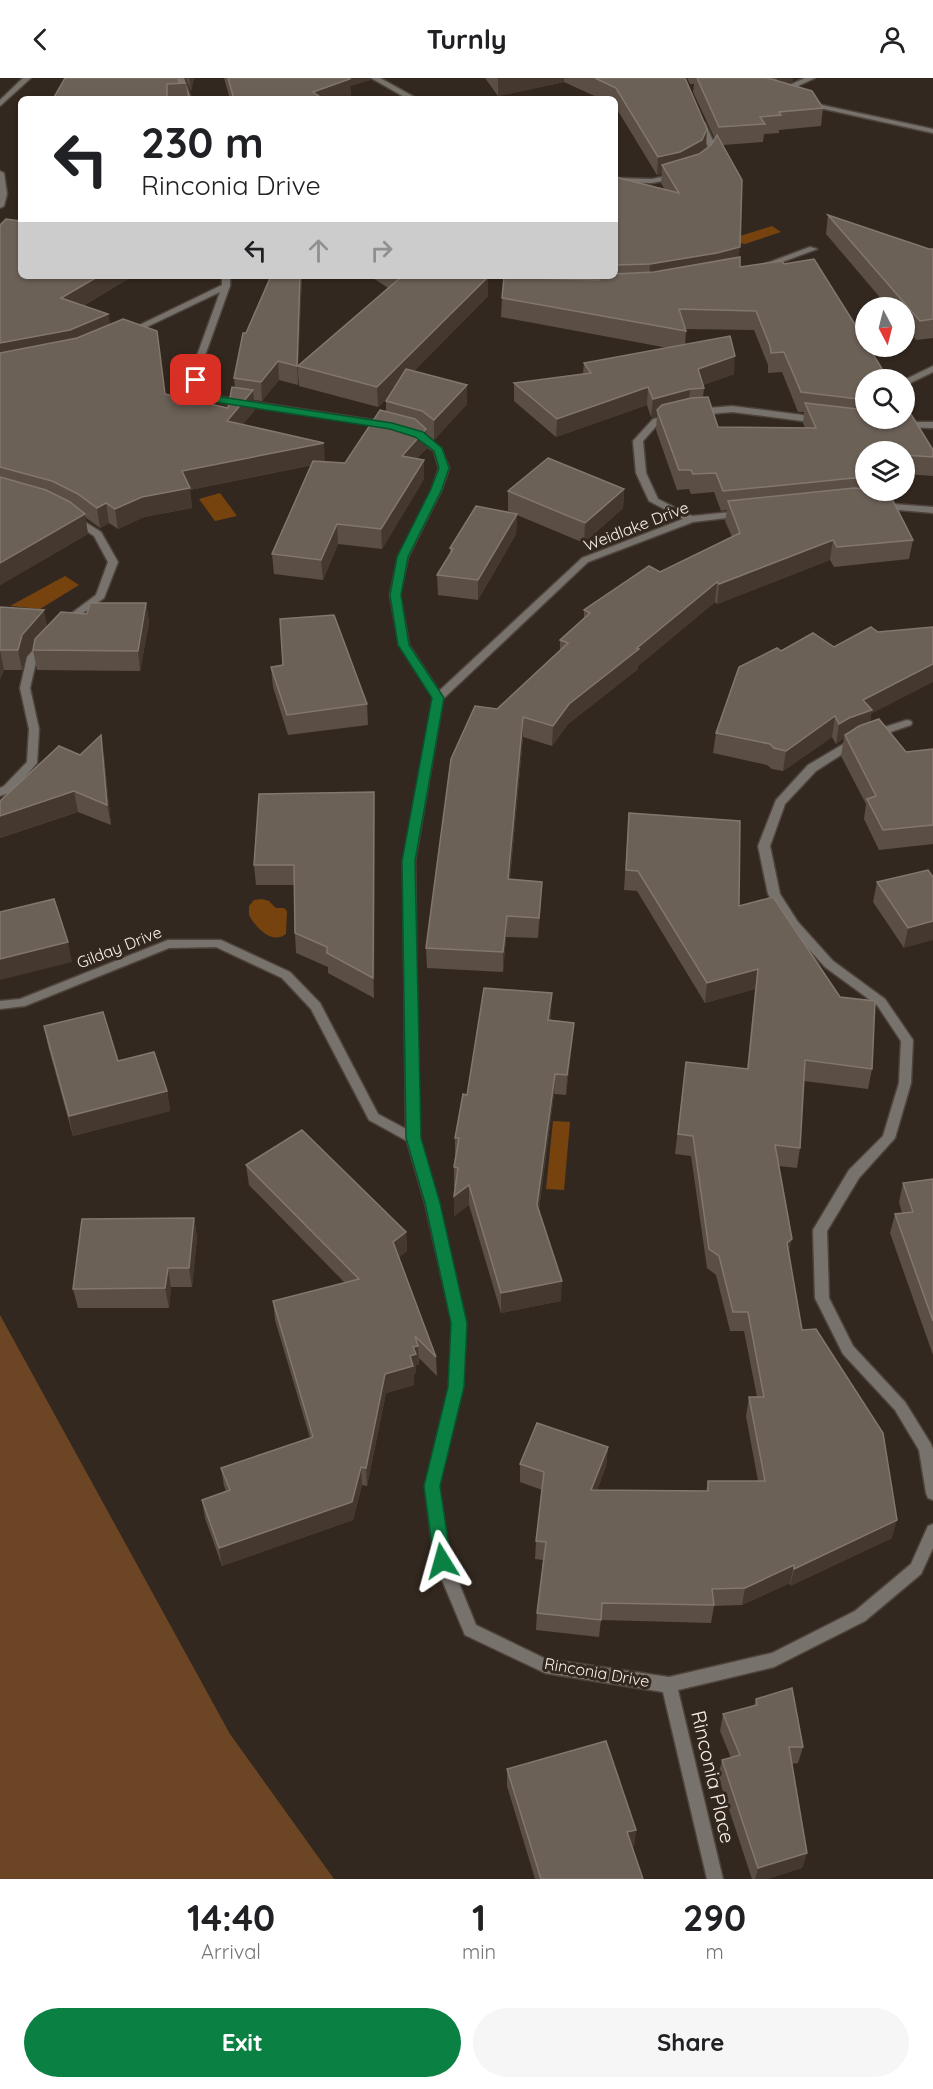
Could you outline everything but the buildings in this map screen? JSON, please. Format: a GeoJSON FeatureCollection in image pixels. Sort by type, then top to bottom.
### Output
{"type":"FeatureCollection","features":[{"type":"Feature","properties":{"kind":"street"},"geometry":{"type":"LineString","coordinates":[[0,104],[27,78]]}},
{"type":"Feature","properties":{"kind":"street"},"geometry":{"type":"LineString","coordinates":[[180,78],[186,96]]}},
{"type":"Feature","properties":{"kind":"street"},"geometry":{"type":"LineString","coordinates":[[375,78],[408,96]]}},
{"type":"Feature","properties":{"kind":"street"},"geometry":{"type":"LineString","coordinates":[[777,92],[811,78]]}},
{"type":"Feature","properties":{"kind":"street"},"geometry":{"type":"LineString","coordinates":[[768,91],[788,96]]}},
{"type":"Feature","properties":{"kind":"street"},"geometry":{"type":"LineString","coordinates":[[798,101],[933,131]]}},
{"type":"Feature","properties":{"kind":"street"},"geometry":{"type":"LineString","coordinates":[[698,118],[712,147],[705,161],[698,165]]}},
{"type":"Feature","properties":{"kind":"street"},"geometry":{"type":"LineString","coordinates":[[0,173],[3,194],[0,206]]}},
{"type":"Feature","properties":{"kind":"street"},"geometry":{"type":"LineString","coordinates":[[618,180],[652,181],[682,174]]}},
{"type":"Feature","properties":{"kind":"street"},"geometry":{"type":"LineString","coordinates":[[754,268],[813,249]]}},
{"type":"Feature","properties":{"kind":"street"},"geometry":{"type":"LineString","coordinates":[[116,337],[226,281]]}},
{"type":"Feature","properties":{"kind":"street"},"geometry":{"type":"LineString","coordinates":[[226,281],[199,361],[196,380],[201,391],[219,399],[392,426],[419,435],[438,450],[444,468],[437,489],[403,557],[395,595],[404,645],[438,698]]}},
{"type":"Feature","properties":{"kind":"street"},"geometry":{"type":"LineString","coordinates":[[915,378],[933,369]]}},
{"type":"Feature","properties":{"kind":"street"},"geometry":{"type":"LineString","coordinates":[[689,412],[732,409],[829,422]]}},
{"type":"Feature","properties":{"kind":"street"},"geometry":{"type":"LineString","coordinates":[[678,415],[656,421],[638,441],[640,473],[654,501],[691,519]]}},
{"type":"Feature","properties":{"kind":"street"},"geometry":{"type":"LineString","coordinates":[[915,425],[933,425]]}},
{"type":"Feature","properties":{"kind":"street"},"geometry":{"type":"LineString","coordinates":[[874,505],[933,510]]}},
{"type":"Feature","properties":{"kind":"street","name":"Weidlake Drive"},"geometry":{"type":"LineString","coordinates":[[438,698],[585,560],[691,519],[748,513]]}},
{"type":"Feature","properties":{"kind":"street"},"geometry":{"type":"LineString","coordinates":[[0,792],[8,789],[32,763],[34,729],[25,688],[32,657],[54,632],[100,596],[113,562],[98,534],[68,514]]}},
{"type":"Feature","properties":{"kind":"street","name":"Rinconia Drive"},"geometry":{"type":"LineString","coordinates":[[438,698],[409,861],[413,1138],[432,1203],[459,1323],[456,1387],[432,1486],[442,1561],[470,1630],[545,1666],[669,1684],[774,1660],[860,1616],[916,1569],[933,1531]]}},
{"type":"Feature","properties":{"kind":"street"},"geometry":{"type":"LineString","coordinates":[[907,723],[850,742],[812,768],[780,803],[764,846],[774,894],[794,925],[829,964],[880,1002],[907,1040],[904,1083],[889,1138],[854,1174],[820,1230],[822,1298],[848,1350],[900,1406],[926,1449],[933,1493]]}},
{"type":"Feature","properties":{"kind":"street","name":"Gilday Drive"},"geometry":{"type":"LineString","coordinates":[[0,1005],[21,1003],[168,944],[217,943],[286,975],[316,1006],[373,1117],[413,1138]]}},
{"type":"Feature","properties":{"kind":"street","name":"Rinconia Place"},"geometry":{"type":"LineString","coordinates":[[669,1684],[715,1879]]}},
{"type":"Feature","properties":{"kind":"shaded area"},"geometry":{"type":"Polygon","coordinates":[[[772,226],[781,232],[745,244],[740,243],[740,236],[772,226]]]}},
{"type":"Feature","properties":{"kind":"shaded area"},"geometry":{"type":"Polygon","coordinates":[[[220,493],[237,516],[215,521],[199,499],[220,493]]]}},
{"type":"Feature","properties":{"kind":"shaded area"},"geometry":{"type":"Polygon","coordinates":[[[65,576],[79,585],[40,609],[10,606],[65,576]]]}},
{"type":"Feature","properties":{"kind":"shaded area"},"geometry":{"type":"Polygon","coordinates":[[[254,900],[269,901],[276,908],[284,908],[287,911],[286,934],[281,937],[275,938],[260,930],[249,915],[249,906],[254,900]]]}},
{"type":"Feature","properties":{"kind":"shaded area"},"geometry":{"type":"Polygon","coordinates":[[[553,1121],[570,1122],[564,1190],[546,1189],[553,1121]]]}},
{"type":"Feature","properties":{"kind":"shaded area"},"geometry":{"type":"Polygon","coordinates":[[[0,1315],[230,1734],[334,1879],[0,1879],[0,1315]]]}},
{"type":"Feature","properties":{"kind":"route"},"geometry":{"type":"LineString","coordinates":[[196,380],[201,391],[219,399],[392,426],[419,435],[438,450],[444,468],[437,489],[403,557],[395,595],[404,645],[438,698],[409,861],[413,1138],[432,1203],[459,1323],[456,1387],[432,1486],[442,1561]]}}]}
